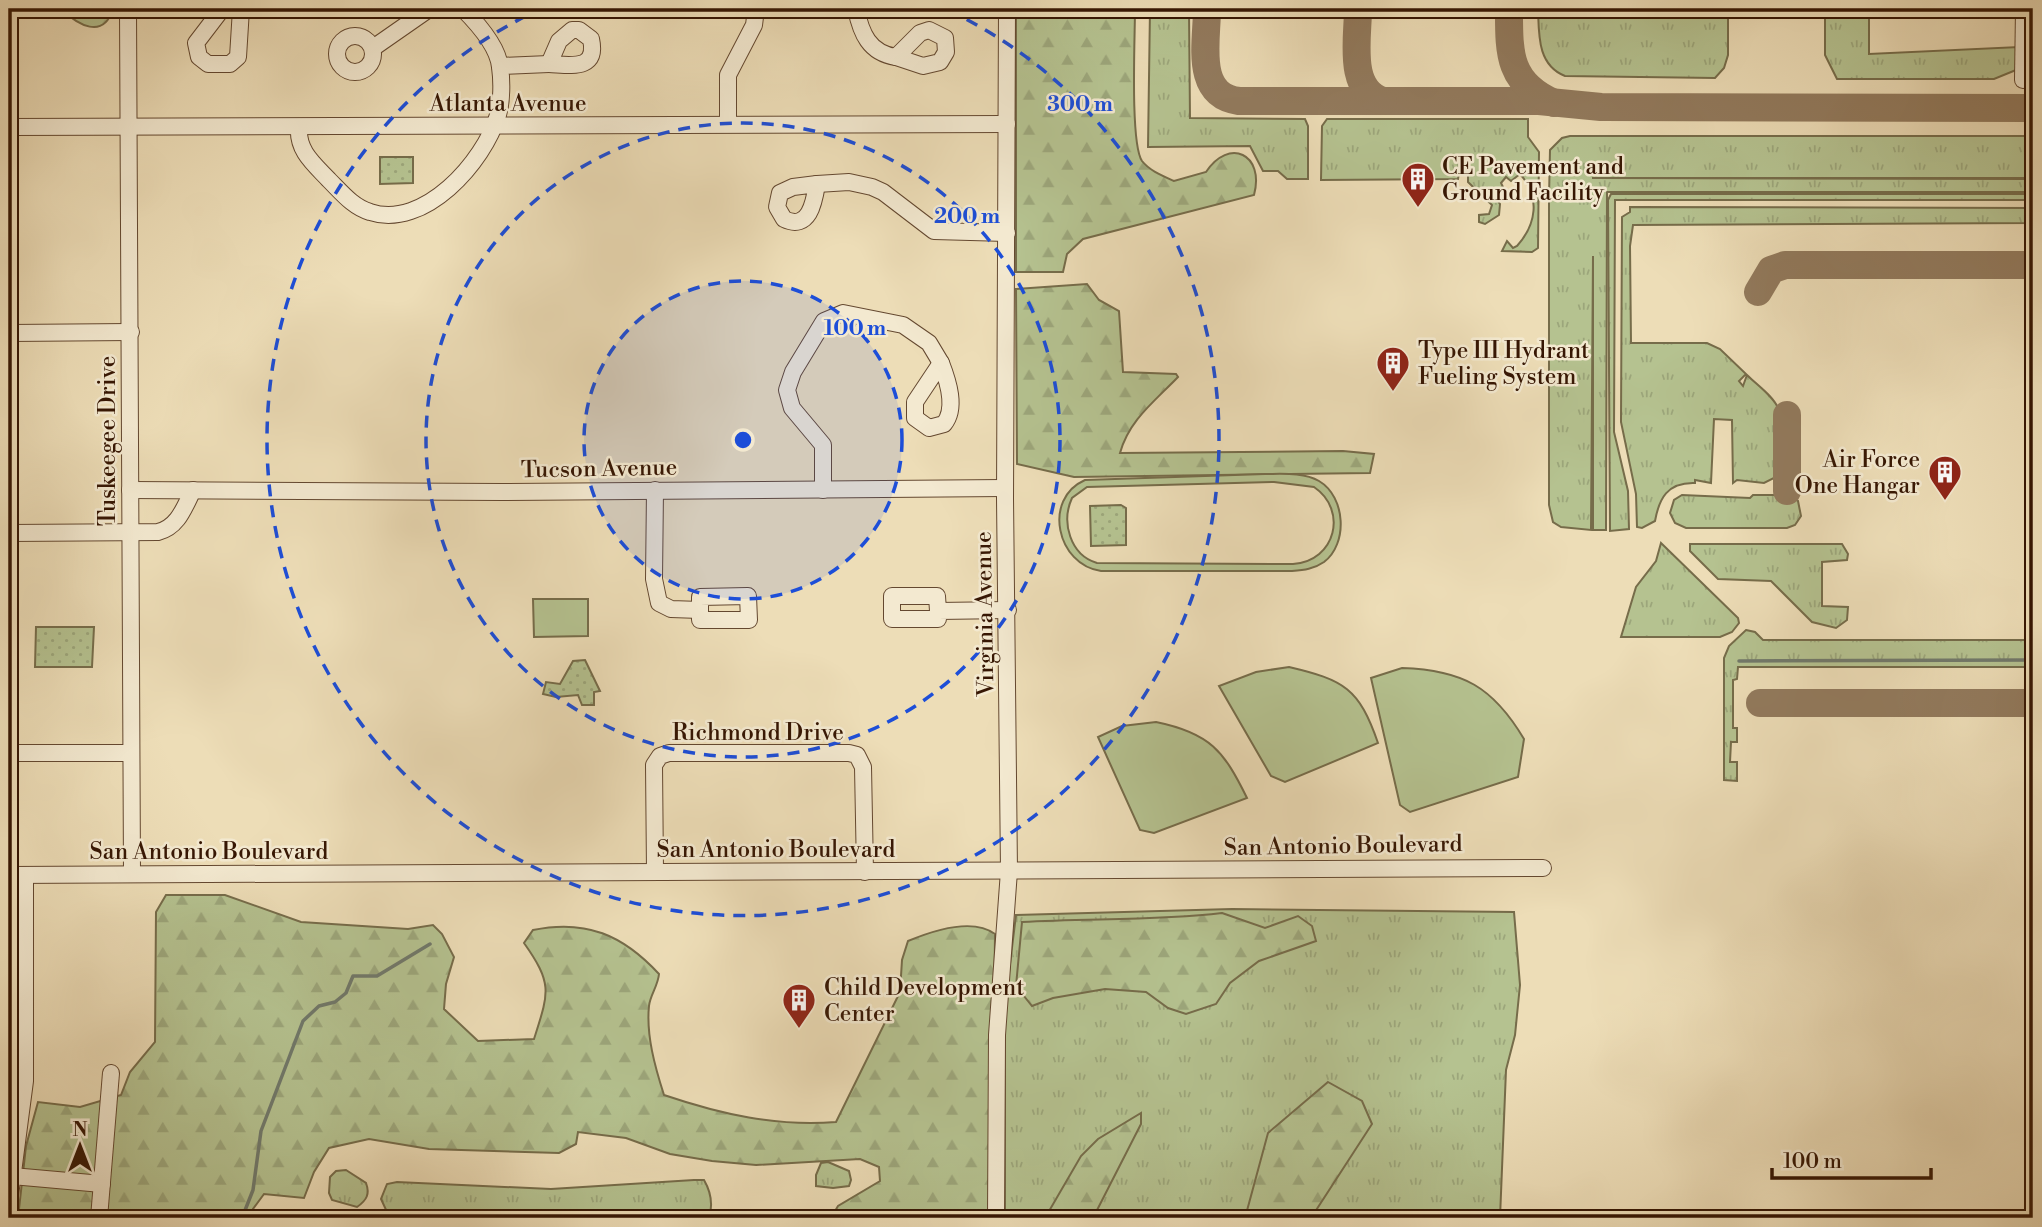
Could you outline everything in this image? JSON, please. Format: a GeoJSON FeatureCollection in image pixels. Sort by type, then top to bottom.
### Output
{"type":"FeatureCollection","features":[{"type":"Feature","properties":{"kind":"street","name":"Tuskeegee Drive"},"geometry":{"type":"LineString","coordinates":[[128,9],[132,874]]}},
{"type":"Feature","properties":{"kind":"street"},"geometry":{"type":"LineString","coordinates":[[222,9],[196,43],[198,55],[208,64],[230,64],[238,57],[241,9]]}},
{"type":"Feature","properties":{"kind":"street"},"geometry":{"type":"LineString","coordinates":[[373,48],[429,9]]}},
{"type":"Feature","properties":{"kind":"street"},"geometry":{"type":"LineString","coordinates":[[299,127],[299,139],[306,155],[352,203],[369,212],[391,216],[410,214],[434,201],[469,165],[494,126],[499,110],[500,66],[492,47],[463,9]]}},
{"type":"Feature","properties":{"kind":"street"},"geometry":{"type":"LineString","coordinates":[[728,124],[729,75],[754,25],[756,9]]}},
{"type":"Feature","properties":{"kind":"street"},"geometry":{"type":"LineString","coordinates":[[856,9],[862,32],[869,43],[884,55],[896,57]]}},
{"type":"Feature","properties":{"kind":"street","name":"Virginia Avenue"},"geometry":{"type":"LineString","coordinates":[[996,1218],[998,1035],[1009,871],[1005,488],[1007,9]]}},
{"type":"Feature","properties":{"kind":"street"},"geometry":{"type":"LineString","coordinates":[[2023,80],[2024,9]]}},
{"type":"Feature","properties":{"kind":"street"},"geometry":{"type":"LineString","coordinates":[[500,66],[550,64]]}},
{"type":"Feature","properties":{"kind":"street","name":"Atlanta Avenue"},"geometry":{"type":"LineString","coordinates":[[9,127],[1007,124]]}},
{"type":"Feature","properties":{"kind":"street"},"geometry":{"type":"LineString","coordinates":[[817,184],[849,182],[872,187],[883,192],[934,231],[1007,233]]}},
{"type":"Feature","properties":{"kind":"street"},"geometry":{"type":"LineString","coordinates":[[823,490],[823,445],[792,408],[788,390],[793,372],[824,321],[844,313],[903,325],[929,343],[941,363]]}},
{"type":"Feature","properties":{"kind":"street"},"geometry":{"type":"LineString","coordinates":[[9,333],[131,332]]}},
{"type":"Feature","properties":{"kind":"street","name":"Tucson Avenue"},"geometry":{"type":"LineString","coordinates":[[130,490],[1005,488]]}},
{"type":"Feature","properties":{"kind":"street"},"geometry":{"type":"LineString","coordinates":[[655,490],[656,598],[671,609],[700,610]]}},
{"type":"Feature","properties":{"kind":"street"},"geometry":{"type":"LineString","coordinates":[[9,533],[169,530],[193,491]]}},
{"type":"Feature","properties":{"kind":"street"},"geometry":{"type":"LineString","coordinates":[[937,611],[1008,610]]}},
{"type":"Feature","properties":{"kind":"street"},"geometry":{"type":"LineString","coordinates":[[9,753],[131,753]]}},
{"type":"Feature","properties":{"kind":"street","name":"Richmond Drive"},"geometry":{"type":"LineString","coordinates":[[655,872],[654,765],[660,756],[669,753],[857,755],[863,767],[865,872]]}},
{"type":"Feature","properties":{"kind":"street","name":"San Antonio Boulevard"},"geometry":{"type":"LineString","coordinates":[[17,875],[1544,867]]}},
{"type":"Feature","properties":{"kind":"street"},"geometry":{"type":"LineString","coordinates":[[9,1203],[24,1081],[17,875]]}},
{"type":"Feature","properties":{"kind":"street"},"geometry":{"type":"LineString","coordinates":[[99,1218],[111,1073]]}},
{"type":"Feature","properties":{"kind":"street"},"geometry":{"type":"LineString","coordinates":[[12,1176],[102,1184]]}},
{"type":"Feature","properties":{"kind":"green space"},"geometry":{"type":"Polygon","coordinates":[[[61,9],[113,9],[109,19],[103,24],[90,27],[61,9]]]}},
{"type":"Feature","properties":{"kind":"green space"},"geometry":{"type":"Polygon","coordinates":[[[1016,9],[1135,9],[1135,112],[1138,150],[1142,161],[1174,181],[1206,172],[1215,161],[1225,155],[1243,155],[1250,160],[1254,169],[1254,195],[1083,239],[1067,254],[1063,272],[1016,272],[1016,9]]]}},
{"type":"Feature","properties":{"kind":"green space"},"geometry":{"type":"Polygon","coordinates":[[[1150,9],[1189,9],[1190,118],[1305,119],[1308,126],[1308,179],[1287,179],[1278,171],[1263,171],[1250,146],[1148,147],[1150,9]]]}},
{"type":"Feature","properties":{"kind":"green space"},"geometry":{"type":"Polygon","coordinates":[[[1538,9],[1728,9],[1728,55],[1724,68],[1715,78],[1565,76],[1556,71],[1544,57],[1538,9]]]}},
{"type":"Feature","properties":{"kind":"green space"},"geometry":{"type":"Polygon","coordinates":[[[1825,9],[1869,9],[1869,54],[2019,47],[2016,70],[1994,79],[1837,79],[1825,55],[1825,9]]]}},
{"type":"Feature","properties":{"kind":"green space"},"geometry":{"type":"Polygon","coordinates":[[[1327,119],[1528,119],[1528,137],[1539,152],[1538,248],[1532,252],[1502,251],[1507,241],[1513,248],[1517,246],[1532,220],[1534,211],[1531,192],[1520,174],[1511,181],[1506,177],[1501,183],[1504,189],[1495,197],[1500,204],[1499,215],[1485,224],[1479,222],[1479,215],[1489,214],[1492,205],[1468,182],[1468,172],[1459,173],[1458,179],[1321,180],[1322,126],[1327,119]]]}},
{"type":"Feature","properties":{"kind":"green space"},"geometry":{"type":"Polygon","coordinates":[[[2033,136],[2033,178],[1592,178],[2033,179],[2033,192],[1607,192],[1606,530],[1593,530],[1593,256],[1591,530],[1561,527],[1553,522],[1549,505],[1550,150],[1562,138],[2033,136]]]}},
{"type":"Feature","properties":{"kind":"green space"},"geometry":{"type":"Polygon","coordinates":[[[380,157],[413,157],[413,183],[380,184],[380,157]]]}},
{"type":"Feature","properties":{"kind":"green space"},"geometry":{"type":"Polygon","coordinates":[[[1611,194],[2033,194],[2033,200],[1615,200],[1614,432],[1628,491],[1629,529],[1610,531],[1608,200],[1611,194]]]}},
{"type":"Feature","properties":{"kind":"green space"},"geometry":{"type":"Polygon","coordinates":[[[1630,207],[2033,208],[2033,223],[1633,225],[1630,246],[1631,343],[1707,343],[1720,349],[1746,374],[1739,381],[1743,386],[1747,375],[1776,404],[1780,415],[1781,434],[1780,456],[1774,478],[1764,483],[1737,480],[1733,483],[1732,420],[1714,419],[1711,483],[1695,480],[1695,483],[1685,483],[1671,489],[1662,499],[1655,521],[1642,528],[1637,527],[1636,494],[1621,422],[1622,217],[1630,212],[1630,207]]]}},
{"type":"Feature","properties":{"kind":"green space"},"geometry":{"type":"Polygon","coordinates":[[[1087,284],[1099,300],[1119,311],[1123,372],[1176,374],[1178,377],[1136,421],[1120,453],[1343,451],[1374,454],[1370,473],[1074,477],[1017,464],[1016,289],[1087,284]]]}},
{"type":"Feature","properties":{"kind":"green space"},"geometry":{"type":"Polygon","coordinates":[[[1265,474],[1306,476],[1319,481],[1335,498],[1341,521],[1340,533],[1332,554],[1324,562],[1305,570],[1101,571],[1086,566],[1074,557],[1065,545],[1060,530],[1063,501],[1072,489],[1085,480],[1265,474]],[[1274,482],[1087,487],[1072,498],[1067,517],[1068,527],[1080,553],[1097,563],[1293,564],[1308,561],[1319,554],[1328,544],[1332,533],[1334,521],[1331,508],[1325,497],[1314,487],[1274,482]]]}},
{"type":"Feature","properties":{"kind":"green space"},"geometry":{"type":"Polygon","coordinates":[[[1682,495],[1750,498],[1753,495],[1788,495],[1798,501],[1801,516],[1795,525],[1787,528],[1686,528],[1675,523],[1670,513],[1674,500],[1682,495]]]}},
{"type":"Feature","properties":{"kind":"green space"},"geometry":{"type":"Polygon","coordinates":[[[1121,505],[1126,508],[1126,545],[1091,546],[1090,506],[1121,505]]]}},
{"type":"Feature","properties":{"kind":"green space"},"geometry":{"type":"Polygon","coordinates":[[[1661,543],[1738,618],[1739,623],[1732,632],[1720,637],[1621,637],[1636,587],[1656,561],[1661,543]]]}},
{"type":"Feature","properties":{"kind":"green space"},"geometry":{"type":"Polygon","coordinates":[[[1690,544],[1842,544],[1848,554],[1847,560],[1822,562],[1822,606],[1848,607],[1847,620],[1836,628],[1812,622],[1771,581],[1718,579],[1690,551],[1690,544]]]}},
{"type":"Feature","properties":{"kind":"green space"},"geometry":{"type":"Polygon","coordinates":[[[533,599],[588,599],[588,636],[534,637],[533,599]]]}},
{"type":"Feature","properties":{"kind":"green space"},"geometry":{"type":"Polygon","coordinates":[[[36,627],[94,627],[92,667],[35,667],[36,627]]]}},
{"type":"Feature","properties":{"kind":"green space"},"geometry":{"type":"Polygon","coordinates":[[[1746,630],[1755,632],[1763,640],[2033,640],[2033,667],[1738,667],[1737,679],[1733,680],[1733,728],[1737,728],[1737,742],[1731,742],[1730,762],[1737,762],[1737,781],[1724,780],[1724,658],[1729,646],[1746,630]]]}},
{"type":"Feature","properties":{"kind":"green space"},"geometry":{"type":"Polygon","coordinates":[[[585,660],[600,691],[594,692],[594,705],[582,705],[578,695],[556,697],[543,694],[546,682],[560,684],[573,661],[585,660]]]}},
{"type":"Feature","properties":{"kind":"green space"},"geometry":{"type":"Polygon","coordinates":[[[1289,667],[1323,677],[1347,689],[1364,710],[1378,743],[1285,782],[1271,776],[1219,686],[1256,672],[1289,667]]]}},
{"type":"Feature","properties":{"kind":"green space"},"geometry":{"type":"Polygon","coordinates":[[[1402,668],[1423,669],[1459,678],[1488,694],[1524,739],[1518,777],[1410,812],[1400,805],[1371,678],[1402,668]]]}},
{"type":"Feature","properties":{"kind":"green space"},"geometry":{"type":"Polygon","coordinates":[[[1156,722],[1190,732],[1213,746],[1231,768],[1247,798],[1154,833],[1140,830],[1098,737],[1122,726],[1156,722]]]}},
{"type":"Feature","properties":{"kind":"green space"},"geometry":{"type":"Polygon","coordinates":[[[166,895],[225,895],[301,922],[408,929],[433,925],[442,934],[454,957],[446,984],[444,1009],[478,1041],[534,1039],[546,989],[540,969],[524,943],[533,930],[570,927],[602,933],[632,949],[659,974],[648,1017],[650,1040],[664,1095],[749,1118],[792,1123],[836,1122],[900,992],[902,960],[908,941],[952,927],[986,929],[995,934],[992,1218],[831,1218],[838,1206],[880,1181],[879,1167],[860,1159],[756,1165],[712,1161],[670,1154],[626,1138],[578,1132],[576,1144],[559,1153],[429,1149],[369,1139],[329,1148],[314,1172],[304,1198],[264,1194],[253,1209],[252,1218],[18,1218],[26,1146],[38,1102],[80,1107],[121,1095],[130,1072],[155,1042],[156,912],[166,895]]]}},
{"type":"Feature","properties":{"kind":"green space"},"geometry":{"type":"Polygon","coordinates":[[[1232,909],[1514,912],[1520,985],[1515,1035],[1506,1070],[1500,1218],[1005,1218],[1005,1005],[1016,915],[1232,909]]]}},
{"type":"Feature","properties":{"kind":"green space"},"geometry":{"type":"Polygon","coordinates":[[[1222,913],[1265,928],[1298,916],[1312,926],[1316,941],[1259,961],[1230,983],[1216,1004],[1186,1014],[1168,1008],[1146,992],[1105,989],[1053,998],[1032,1006],[1016,986],[1022,922],[1222,913]]]}},
{"type":"Feature","properties":{"kind":"green space"},"geometry":{"type":"Polygon","coordinates":[[[1328,1082],[1362,1101],[1372,1124],[1311,1218],[1245,1218],[1268,1133],[1328,1082]]]}},
{"type":"Feature","properties":{"kind":"green space"},"geometry":{"type":"Polygon","coordinates":[[[1141,1113],[1141,1124],[1093,1218],[1045,1218],[1081,1156],[1098,1139],[1141,1113]]]}},
{"type":"Feature","properties":{"kind":"green space"},"geometry":{"type":"Polygon","coordinates":[[[828,1162],[849,1171],[849,1186],[816,1186],[816,1175],[821,1163],[828,1162]]]}},
{"type":"Feature","properties":{"kind":"green space"},"geometry":{"type":"Polygon","coordinates":[[[346,1170],[366,1183],[367,1196],[357,1207],[332,1200],[329,1193],[330,1177],[336,1171],[346,1170]]]}},
{"type":"Feature","properties":{"kind":"green space"},"geometry":{"type":"Polygon","coordinates":[[[704,1180],[708,1189],[711,1203],[709,1218],[401,1218],[387,1212],[381,1199],[387,1184],[397,1182],[551,1189],[704,1180]]]}},
{"type":"Feature","properties":{"kind":"waterway"},"geometry":{"type":"LineString","coordinates":[[1739,661],[2033,660]]}},
{"type":"Feature","properties":{"kind":"waterway"},"geometry":{"type":"LineString","coordinates":[[242,1218],[253,1190],[261,1131],[303,1021],[319,1006],[335,1002],[346,993],[353,976],[377,976],[430,944]]}},
{"type":"Feature","properties":{"kind":"taxiway"},"geometry":{"type":"LineString","coordinates":[[1207,9],[1205,51],[1209,78],[1215,89],[1225,97],[1239,101],[1539,101],[1601,107],[2033,108]]}},
{"type":"Feature","properties":{"kind":"taxiway"},"geometry":{"type":"LineString","coordinates":[[1358,9],[1356,48],[1359,75],[1372,95],[1383,101]]}},
{"type":"Feature","properties":{"kind":"taxiway"},"geometry":{"type":"LineString","coordinates":[[1509,9],[1514,65],[1528,86],[1554,103]]}},
{"type":"Feature","properties":{"kind":"taxiway"},"geometry":{"type":"LineString","coordinates":[[1758,292],[1771,270],[1785,265],[2033,265]]}},
{"type":"Feature","properties":{"kind":"taxiway"},"geometry":{"type":"LineString","coordinates":[[1787,415],[1787,491]]}},
{"type":"Feature","properties":{"kind":"taxiway"},"geometry":{"type":"LineString","coordinates":[[1760,703],[2033,703]]}},
{"type":"Feature","properties":{"kind":"place","name":"CE Pavement and Ground Facility"},"geometry":{"type":"Point","coordinates":[1418,209]}},
{"type":"Feature","properties":{"kind":"place","name":"Type III Hydrant Fueling System"},"geometry":{"type":"Point","coordinates":[1393,393]}},
{"type":"Feature","properties":{"kind":"place","name":"Air Force One Hangar"},"geometry":{"type":"Point","coordinates":[1945,502]}},
{"type":"Feature","properties":{"kind":"place","name":"Child Development Center"},"geometry":{"type":"Point","coordinates":[799,1030]}}]}
